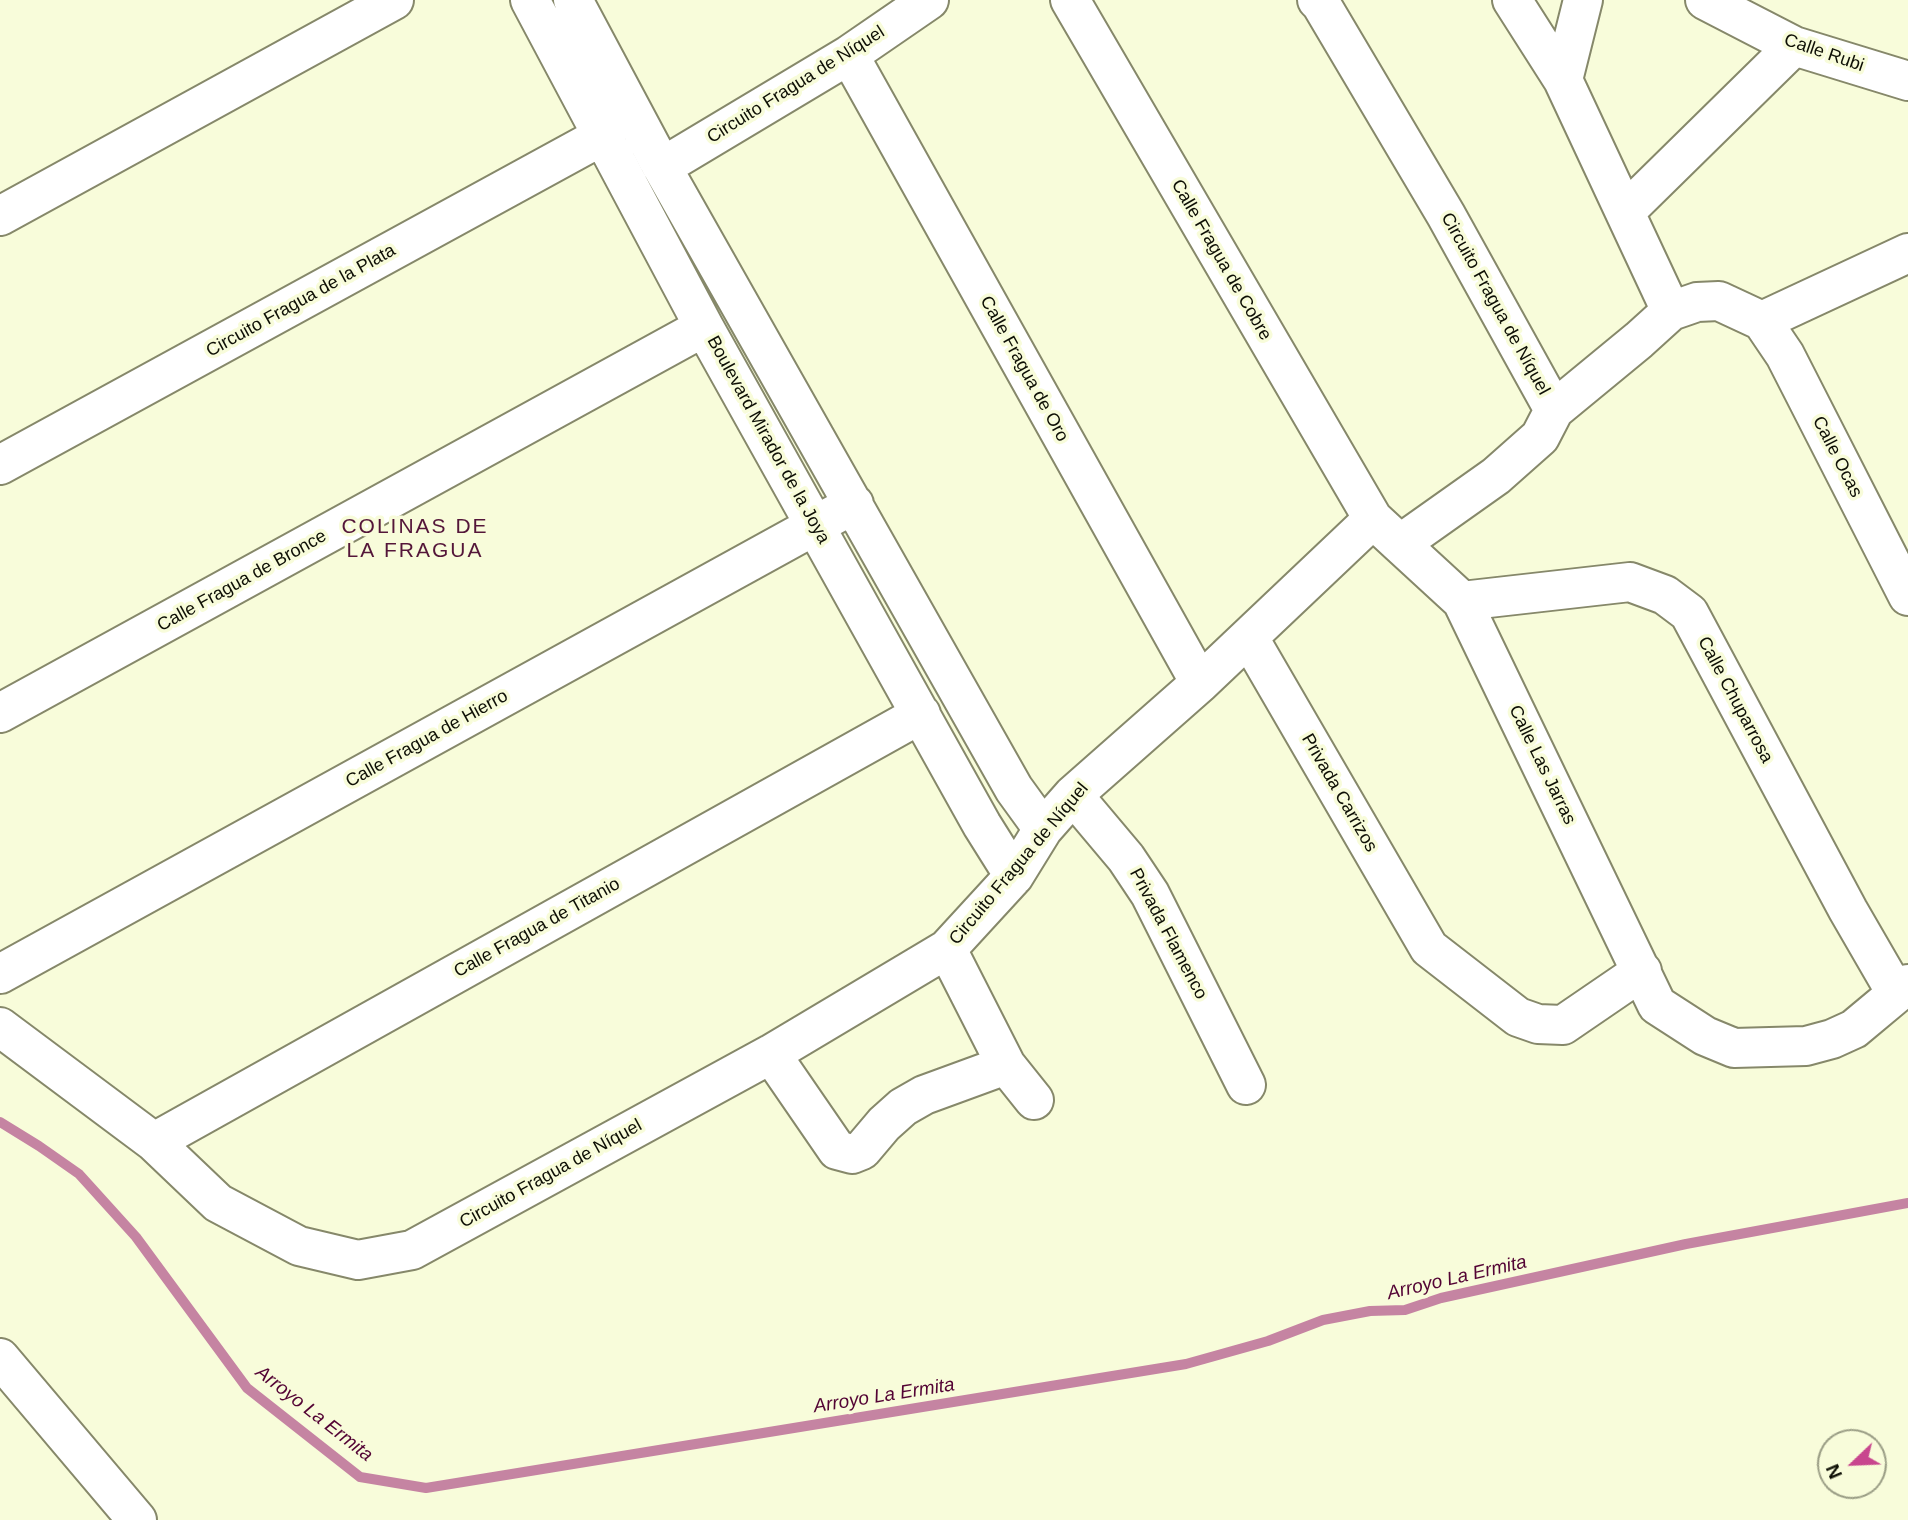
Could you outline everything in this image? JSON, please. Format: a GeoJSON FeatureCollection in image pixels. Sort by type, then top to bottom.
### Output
{"type":"FeatureCollection","features":[{"type":"Feature","properties":{"kind":"street"},"geometry":{"type":"LineString","coordinates":[[0,216],[394,0]]}},
{"type":"Feature","properties":{"kind":"street","name":"Boulevard Mirador de la Joya"},"geometry":{"type":"LineString","coordinates":[[530,0],[704,327],[982,825],[1014,876]]}},
{"type":"Feature","properties":{"kind":"street"},"geometry":{"type":"LineString","coordinates":[[573,0],[662,167],[1014,789],[1044,829]]}},
{"type":"Feature","properties":{"kind":"street","name":"Circuito Fragua de Níquel"},"geometry":{"type":"LineString","coordinates":[[662,167],[849,55],[929,0]]}},
{"type":"Feature","properties":{"kind":"street","name":"Calle Fragua de Cobre"},"geometry":{"type":"LineString","coordinates":[[1070,0],[1386,532]]}},
{"type":"Feature","properties":{"kind":"street","name":"Circuito Fragua de Níquel"},"geometry":{"type":"LineString","coordinates":[[0,1027],[154,1142],[218,1203],[299,1246],[358,1260],[412,1250],[771,1054],[947,949],[1014,876],[1044,829],[1073,795],[1249,638],[1336,552],[1386,532],[1496,476],[1540,437],[1554,410],[1446,215],[1317,0]]}},
{"type":"Feature","properties":{"kind":"street"},"geometry":{"type":"LineString","coordinates":[[1511,0],[1563,80],[1671,311]]}},
{"type":"Feature","properties":{"kind":"street"},"geometry":{"type":"LineString","coordinates":[[1563,80],[1583,0]]}},
{"type":"Feature","properties":{"kind":"street","name":"Calle Rubi"},"geometry":{"type":"LineString","coordinates":[[1705,0],[1794,46],[1908,81]]}},
{"type":"Feature","properties":{"kind":"street"},"geometry":{"type":"LineString","coordinates":[[1625,212],[1794,46]]}},
{"type":"Feature","properties":{"kind":"street","name":"Calle Fragua de Oro"},"geometry":{"type":"LineString","coordinates":[[849,55],[1200,683]]}},
{"type":"Feature","properties":{"kind":"street","name":"Circuito Fragua de la Plata"},"geometry":{"type":"LineString","coordinates":[[0,466],[602,136]]}},
{"type":"Feature","properties":{"kind":"street"},"geometry":{"type":"LineString","coordinates":[[1554,410],[1671,311],[1697,302],[1719,301],[1762,321],[1908,253]]}},
{"type":"Feature","properties":{"kind":"street","name":"Calle Ocas"},"geometry":{"type":"LineString","coordinates":[[1762,321],[1785,355],[1908,596]]}},
{"type":"Feature","properties":{"kind":"street","name":"Calle Fragua de Bronce"},"geometry":{"type":"LineString","coordinates":[[0,713],[704,327]]}},
{"type":"Feature","properties":{"kind":"street","name":"Calle Fragua de Hierro"},"geometry":{"type":"LineString","coordinates":[[0,974],[854,504]]}},
{"type":"Feature","properties":{"kind":"street","name":"Calle Las Jarras"},"geometry":{"type":"LineString","coordinates":[[1386,532],[1462,601],[1657,1005],[1705,1036],[1734,1048],[1805,1046],[1832,1039],[1854,1029],[1902,988]]}},
{"type":"Feature","properties":{"kind":"street","name":"Calle Chuparrosa"},"geometry":{"type":"LineString","coordinates":[[1462,601],[1630,582],[1665,596],[1689,613],[1848,909],[1902,988]]}},
{"type":"Feature","properties":{"kind":"street","name":"Privada Carrizos"},"geometry":{"type":"LineString","coordinates":[[1249,638],[1429,948],[1518,1017],[1538,1024],[1563,1025],[1642,971]]}},
{"type":"Feature","properties":{"kind":"street","name":"Calle Fragua de Titanio"},"geometry":{"type":"LineString","coordinates":[[154,1142],[921,714]]}},
{"type":"Feature","properties":{"kind":"street","name":"Privada Flamenco"},"geometry":{"type":"LineString","coordinates":[[1073,795],[1126,858],[1150,894],[1246,1085]]}},
{"type":"Feature","properties":{"kind":"street"},"geometry":{"type":"LineString","coordinates":[[947,949],[1006,1065],[1034,1100]]}},
{"type":"Feature","properties":{"kind":"street"},"geometry":{"type":"LineString","coordinates":[[771,1054],[838,1150],[852,1154],[862,1150],[884,1124],[913,1101],[1006,1065]]}},
{"type":"Feature","properties":{"kind":"street"},"geometry":{"type":"LineString","coordinates":[[0,1358],[138,1520]]}},
{"type":"Feature","properties":{"kind":"waterway","name":"Arroyo La Ermita"},"geometry":{"type":"LineString","coordinates":[[0,1122],[79,1174],[136,1237],[247,1388],[360,1477],[426,1488],[1186,1364],[1268,1341],[1323,1320],[1370,1311],[1405,1310],[1441,1298],[1686,1244],[1908,1203]]}},
{"type":"Feature","properties":{"kind":"district","name":"COLINAS DE LA FRAGUA"},"geometry":{"type":"Point","coordinates":[415,539]}}]}
